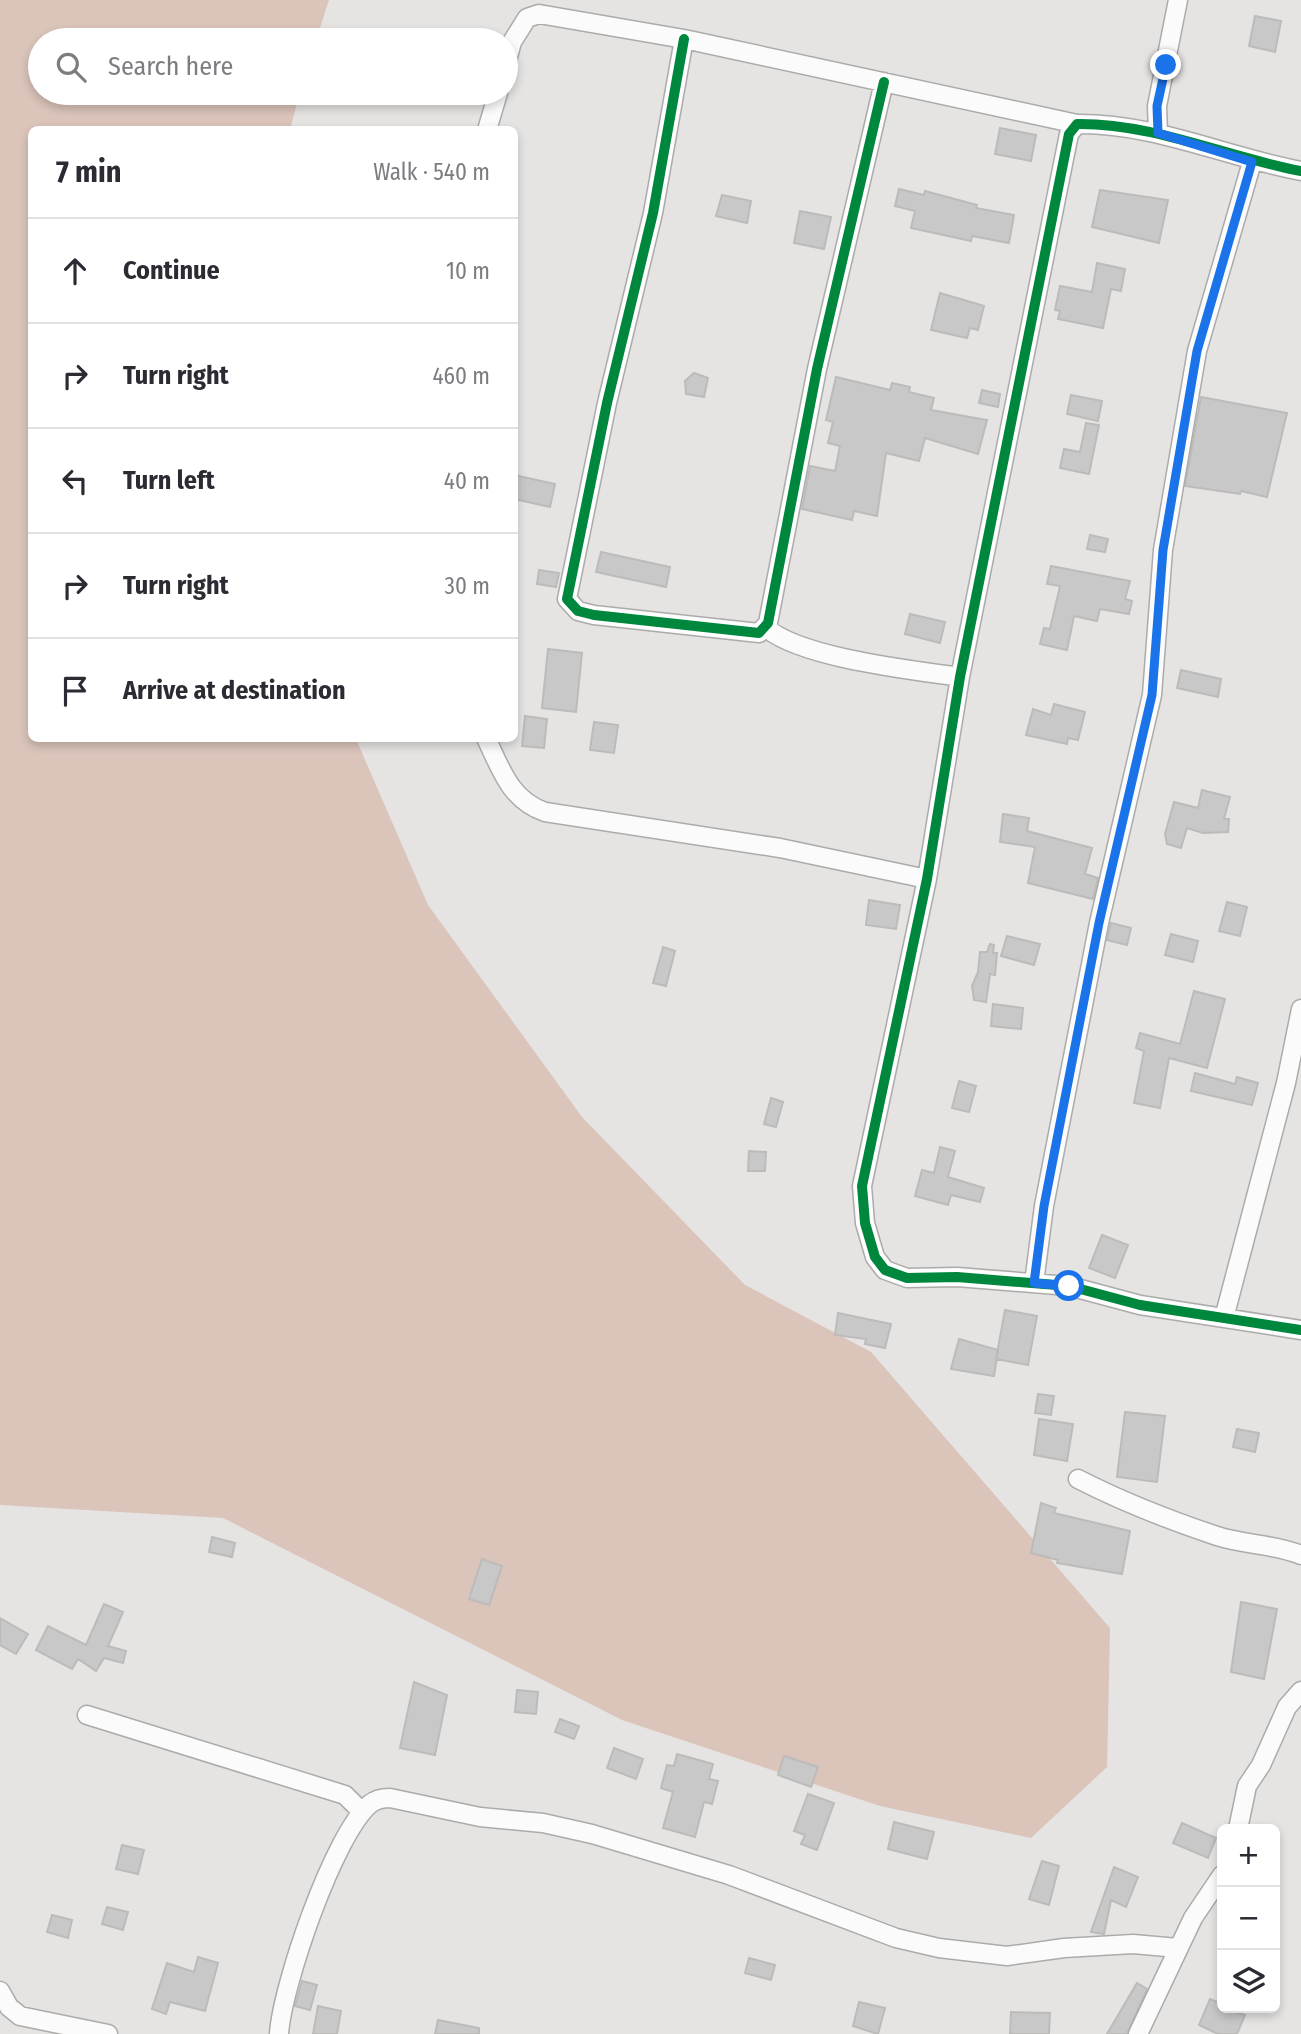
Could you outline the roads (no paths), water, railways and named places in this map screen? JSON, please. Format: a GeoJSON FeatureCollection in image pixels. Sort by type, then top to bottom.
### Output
{"type":"FeatureCollection","features":[{"type":"Feature","properties":{"kind":"street"},"geometry":{"type":"LineString","coordinates":[[1158,133],[1157,106],[1178,0]]}},
{"type":"Feature","properties":{"kind":"street"},"geometry":{"type":"LineString","coordinates":[[518,32],[527,18],[539,14],[684,39],[1077,124],[1104,124],[1158,133],[1252,162],[1301,171]]}},
{"type":"Feature","properties":{"kind":"street"},"geometry":{"type":"LineString","coordinates":[[684,39],[653,213],[607,403],[567,599],[578,611],[594,615],[759,633],[765,627],[817,369],[884,82]]}},
{"type":"Feature","properties":{"kind":"street"},"geometry":{"type":"LineString","coordinates":[[488,126],[494,105]]}},
{"type":"Feature","properties":{"kind":"street"},"geometry":{"type":"LineString","coordinates":[[1077,124],[1069,134],[960,677],[927,879],[863,1171],[863,1205],[869,1244],[885,1270],[907,1278],[1069,1286],[1140,1305],[1301,1330]]}},
{"type":"Feature","properties":{"kind":"street"},"geometry":{"type":"LineString","coordinates":[[1034,1283],[1044,1206],[1099,923],[1152,695],[1163,550],[1197,351],[1252,162]]}},
{"type":"Feature","properties":{"kind":"street"},"geometry":{"type":"LineString","coordinates":[[765,627],[787,640],[841,656],[960,677]]}},
{"type":"Feature","properties":{"kind":"street"},"geometry":{"type":"LineString","coordinates":[[488,742],[514,794],[529,807],[545,812],[780,848],[927,879]]}},
{"type":"Feature","properties":{"kind":"street"},"geometry":{"type":"LineString","coordinates":[[1224,1318],[1286,1083],[1301,1009]]}},
{"type":"Feature","properties":{"kind":"street"},"geometry":{"type":"LineString","coordinates":[[1077,1479],[1130,1505],[1219,1536],[1278,1546],[1301,1555]]}},
{"type":"Feature","properties":{"kind":"street"},"geometry":{"type":"LineString","coordinates":[[1239,1824],[1247,1786],[1261,1765],[1287,1707],[1301,1690]]}},
{"type":"Feature","properties":{"kind":"street"},"geometry":{"type":"LineString","coordinates":[[87,1715],[345,1795],[362,1812]]}},
{"type":"Feature","properties":{"kind":"street"},"geometry":{"type":"LineString","coordinates":[[279,2034],[291,1976],[329,1872],[362,1812],[378,1799],[390,1798],[480,1817],[543,1824],[593,1834],[729,1875],[896,1938],[939,1948],[1007,1956],[1064,1948],[1133,1944],[1178,1948]]}},
{"type":"Feature","properties":{"kind":"street"},"geometry":{"type":"LineString","coordinates":[[1138,2034],[1164,1985],[1178,1948],[1217,1883]]}},
{"type":"Feature","properties":{"kind":"street"},"geometry":{"type":"LineString","coordinates":[[0,1991],[9,2007],[20,2016],[108,2034]]}}]}
